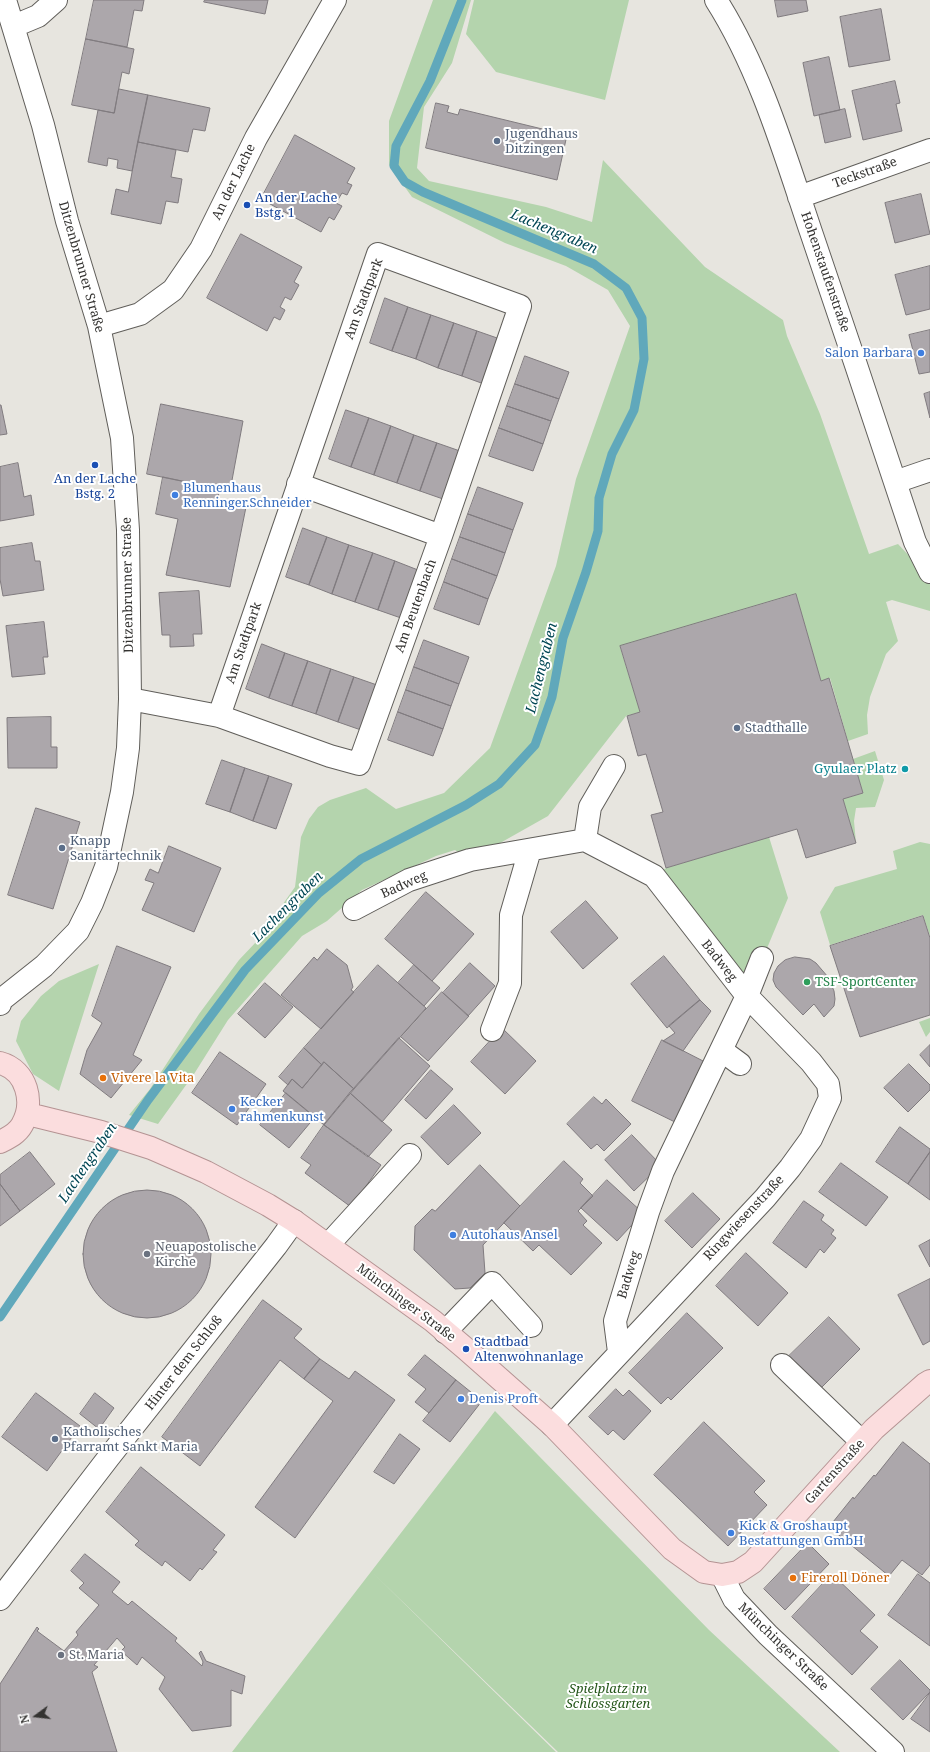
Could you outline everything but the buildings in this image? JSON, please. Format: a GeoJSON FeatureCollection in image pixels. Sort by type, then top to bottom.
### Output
{"type":"FeatureCollection","features":[{"type":"Feature","properties":{"kind":"main road"},"geometry":{"type":"LineString","coordinates":[[0,1063],[16,1072],[25,1084],[29,1099],[28,1114],[21,1126],[11,1137],[0,1142]]}},
{"type":"Feature","properties":{"kind":"main road","name":"Münchinger Straße"},"geometry":{"type":"LineString","coordinates":[[28,1114],[101,1132],[151,1148],[206,1172],[268,1205],[294,1221],[445,1332],[552,1425],[672,1549],[704,1572],[722,1575]]}},
{"type":"Feature","properties":{"kind":"main road","name":"Gartenstraße"},"geometry":{"type":"LineString","coordinates":[[722,1575],[738,1572],[753,1562],[874,1429],[930,1381]]}},
{"type":"Feature","properties":{"kind":"street","name":"Ditzenbrunner Straße"},"geometry":{"type":"LineString","coordinates":[[0,1001],[44,966],[78,931],[92,903],[106,867],[122,792],[128,748],[130,699],[128,530],[122,438],[99,326],[67,221],[43,125],[5,0]]}},
{"type":"Feature","properties":{"kind":"street"},"geometry":{"type":"LineString","coordinates":[[14,26],[38,16],[56,0]]}},
{"type":"Feature","properties":{"kind":"street","name":"An der Lache"},"geometry":{"type":"LineString","coordinates":[[99,326],[140,314],[173,290],[201,249],[256,138],[335,0]]}},
{"type":"Feature","properties":{"kind":"street","name":"Hohenstaufenstraße"},"geometry":{"type":"LineString","coordinates":[[716,0],[725,14],[757,79],[799,197],[915,542],[930,572]]}},
{"type":"Feature","properties":{"kind":"street","name":"Teckstraße"},"geometry":{"type":"LineString","coordinates":[[799,197],[930,150]]}},
{"type":"Feature","properties":{"kind":"street","name":"Am Stadtpark"},"geometry":{"type":"LineString","coordinates":[[219,716],[378,254],[520,306]]}},
{"type":"Feature","properties":{"kind":"street","name":"Am Beutenbach"},"geometry":{"type":"LineString","coordinates":[[219,716],[330,756],[359,764],[441,536],[520,306]]}},
{"type":"Feature","properties":{"kind":"street"},"geometry":{"type":"LineString","coordinates":[[895,482],[930,470]]}},
{"type":"Feature","properties":{"kind":"street"},"geometry":{"type":"LineString","coordinates":[[298,484],[441,536]]}},
{"type":"Feature","properties":{"kind":"street"},"geometry":{"type":"LineString","coordinates":[[130,699],[219,716]]}},
{"type":"Feature","properties":{"kind":"street"},"geometry":{"type":"LineString","coordinates":[[585,840],[590,807],[614,766]]}},
{"type":"Feature","properties":{"kind":"street","name":"Badweg"},"geometry":{"type":"LineString","coordinates":[[354,909],[409,880],[470,860],[585,840],[654,876],[747,996],[663,1171],[648,1212],[615,1321],[619,1352]]}},
{"type":"Feature","properties":{"kind":"street"},"geometry":{"type":"LineString","coordinates":[[492,1030],[510,983],[511,915],[530,850]]}},
{"type":"Feature","properties":{"kind":"street"},"geometry":{"type":"LineString","coordinates":[[747,996],[762,958]]}},
{"type":"Feature","properties":{"kind":"street","name":"Ringwiesenstraße"},"geometry":{"type":"LineString","coordinates":[[552,1425],[764,1198],[790,1168],[811,1139],[830,1098],[828,1084],[811,1062],[747,996]]}},
{"type":"Feature","properties":{"kind":"street"},"geometry":{"type":"LineString","coordinates":[[721,1050],[740,1064]]}},
{"type":"Feature","properties":{"kind":"street"},"geometry":{"type":"LineString","coordinates":[[328,1245],[410,1155]]}},
{"type":"Feature","properties":{"kind":"street","name":"Hinter dem Schloß"},"geometry":{"type":"LineString","coordinates":[[0,1599],[294,1221]]}},
{"type":"Feature","properties":{"kind":"street"},"geometry":{"type":"LineString","coordinates":[[445,1332],[492,1283],[532,1326]]}},
{"type":"Feature","properties":{"kind":"street"},"geometry":{"type":"LineString","coordinates":[[782,1365],[862,1442]]}},
{"type":"Feature","properties":{"kind":"street","name":"Münchinger Straße"},"geometry":{"type":"LineString","coordinates":[[722,1575],[734,1599],[768,1634],[893,1752]]}},
{"type":"Feature","properties":{"kind":"green space"},"geometry":{"type":"Polygon","coordinates":[[[433,0],[471,0],[452,63],[424,107],[417,168],[429,181],[546,207],[592,222],[603,160],[705,267],[783,320],[787,336],[820,414],[869,554],[898,544],[930,578],[930,611],[892,600],[886,602],[898,641],[886,654],[870,697],[867,715],[868,734],[848,741],[830,678],[821,681],[796,594],[620,647],[640,712],[626,716],[548,816],[470,860],[455,850],[436,856],[362,890],[327,921],[302,936],[228,1020],[194,1074],[158,1124],[129,1115],[150,1089],[199,1014],[239,960],[256,942],[295,887],[301,837],[309,819],[318,807],[330,800],[366,788],[396,809],[444,793],[490,748],[556,566],[576,479],[630,326],[608,290],[566,266],[505,243],[412,197],[389,165],[389,121],[433,0]]]}},
{"type":"Feature","properties":{"kind":"green space"},"geometry":{"type":"Polygon","coordinates":[[[474,0],[629,0],[605,100],[496,72],[466,34],[474,0]]]}},
{"type":"Feature","properties":{"kind":"green space"},"geometry":{"type":"Polygon","coordinates":[[[875,751],[884,780],[875,807],[856,808],[854,821],[856,843],[843,799],[863,793],[853,759],[875,751]]]}},
{"type":"Feature","properties":{"kind":"green space"},"geometry":{"type":"Polygon","coordinates":[[[769,837],[788,898],[747,996],[654,876],[666,868],[769,837]]]}},
{"type":"Feature","properties":{"kind":"green space"},"geometry":{"type":"Polygon","coordinates":[[[920,842],[930,844],[930,936],[923,915],[830,945],[820,912],[835,887],[897,869],[893,851],[920,842]]]}},
{"type":"Feature","properties":{"kind":"green space"},"geometry":{"type":"Polygon","coordinates":[[[99,964],[59,1091],[33,1074],[16,1041],[21,1021],[41,996],[59,981],[99,964]]]}},
{"type":"Feature","properties":{"kind":"green space"},"geometry":{"type":"Polygon","coordinates":[[[930,1018],[930,1032],[926,1037],[919,1022],[930,1018]]]}},
{"type":"Feature","properties":{"kind":"green space","name":"Spielplatz im Schlossgarten"},"geometry":{"type":"Polygon","coordinates":[[[495,1411],[709,1630],[840,1752],[558,1752],[373,1573],[556,1752],[232,1752],[495,1411]]]}},
{"type":"Feature","properties":{"kind":"waterway","name":"Lachengraben"},"geometry":{"type":"LineString","coordinates":[[0,1317],[148,1100],[245,970],[319,893],[361,859],[466,805],[499,784],[535,745],[552,697],[563,638],[586,572],[598,531],[599,498],[612,454],[634,410],[644,359],[642,318],[626,288],[594,264],[423,192],[405,182],[394,166],[396,146],[430,81],[462,0]]}},
{"type":"Feature","properties":{"kind":"place","name":"Jugendhaus Ditzingen"},"geometry":{"type":"Point","coordinates":[497,141]}},
{"type":"Feature","properties":{"kind":"place","name":"An der Lache Bstg. 1"},"geometry":{"type":"Point","coordinates":[247,205]}},
{"type":"Feature","properties":{"kind":"place","name":"Salon Barbara"},"geometry":{"type":"Point","coordinates":[921,353]}},
{"type":"Feature","properties":{"kind":"place","name":"An der Lache Bstg. 2"},"geometry":{"type":"Point","coordinates":[95,465]}},
{"type":"Feature","properties":{"kind":"place","name":"Blumenhaus Renninger.Schneider"},"geometry":{"type":"Point","coordinates":[175,495]}},
{"type":"Feature","properties":{"kind":"place","name":"Stadthalle"},"geometry":{"type":"Point","coordinates":[737,728]}},
{"type":"Feature","properties":{"kind":"place","name":"Gyulaer Platz"},"geometry":{"type":"Point","coordinates":[905,769]}},
{"type":"Feature","properties":{"kind":"place","name":"Knapp Sanitärtechnik"},"geometry":{"type":"Point","coordinates":[62,848]}},
{"type":"Feature","properties":{"kind":"place","name":"TSF-SportCenter"},"geometry":{"type":"Point","coordinates":[807,982]}},
{"type":"Feature","properties":{"kind":"place","name":"Vivere la Vita"},"geometry":{"type":"Point","coordinates":[103,1078]}},
{"type":"Feature","properties":{"kind":"place","name":"Kecker rahmenkunst"},"geometry":{"type":"Point","coordinates":[232,1109]}},
{"type":"Feature","properties":{"kind":"place","name":"Autohaus Ansel"},"geometry":{"type":"Point","coordinates":[453,1235]}},
{"type":"Feature","properties":{"kind":"place","name":"Neuapostolische Kirche"},"geometry":{"type":"Point","coordinates":[147,1254]}},
{"type":"Feature","properties":{"kind":"place","name":"Stadtbad Altenwohnanlage"},"geometry":{"type":"Point","coordinates":[466,1349]}},
{"type":"Feature","properties":{"kind":"place","name":"Denis Proft"},"geometry":{"type":"Point","coordinates":[461,1399]}},
{"type":"Feature","properties":{"kind":"place","name":"Katholisches Pfarramt Sankt Maria"},"geometry":{"type":"Point","coordinates":[55,1439]}},
{"type":"Feature","properties":{"kind":"place","name":"Kick & Groshaupt Bestattungen GmbH"},"geometry":{"type":"Point","coordinates":[731,1533]}},
{"type":"Feature","properties":{"kind":"place","name":"Fireroll Döner"},"geometry":{"type":"Point","coordinates":[793,1578]}},
{"type":"Feature","properties":{"kind":"place","name":"St. Maria"},"geometry":{"type":"Point","coordinates":[61,1655]}}]}
